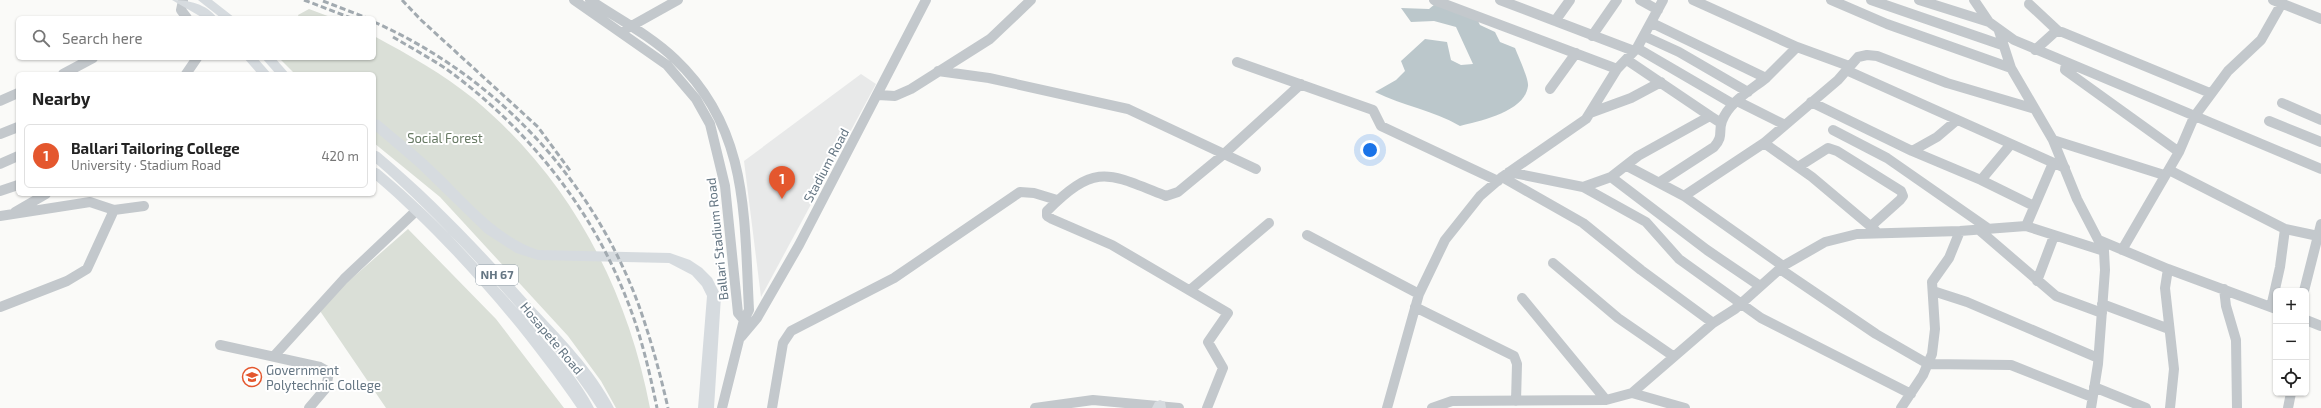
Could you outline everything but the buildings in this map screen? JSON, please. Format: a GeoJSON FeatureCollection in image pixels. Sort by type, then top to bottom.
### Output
{"type":"FeatureCollection","features":[{"type":"Feature","properties":{"kind":"highway"},"geometry":{"type":"LineString","coordinates":[[181,0],[208,16]]}},
{"type":"Feature","properties":{"kind":"highway"},"geometry":{"type":"LineString","coordinates":[[204,0],[226,16]]}},
{"type":"Feature","properties":{"kind":"highway"},"geometry":{"type":"LineString","coordinates":[[252,60],[263,72]]}},
{"type":"Feature","properties":{"kind":"highway"},"geometry":{"type":"LineString","coordinates":[[270,60],[280,72]]}},
{"type":"Feature","properties":{"kind":"highway"},"geometry":{"type":"LineString","coordinates":[[376,125],[421,163],[499,238],[524,252],[538,255],[670,258],[690,265],[702,274],[711,287],[714,296],[706,408]]}},
{"type":"Feature","properties":{"kind":"highway","name":"Hosapete Road"},"geometry":{"type":"LineString","coordinates":[[376,157],[405,180],[476,253],[570,356],[606,408]]}},
{"type":"Feature","properties":{"kind":"highway","name":"Hosapete Road"},"geometry":{"type":"LineString","coordinates":[[376,174],[417,210],[508,306],[565,377],[586,408]]}},
{"type":"Feature","properties":{"kind":"street"},"geometry":{"type":"LineString","coordinates":[[181,0],[181,10],[185,16]]}},
{"type":"Feature","properties":{"kind":"street","name":"Ballari Stadium Road"},"geometry":{"type":"LineString","coordinates":[[574,0],[667,65],[696,100],[710,124],[723,175],[738,313],[744,320],[749,310],[742,201],[738,172],[725,123],[707,93],[675,59],[590,0]]}},
{"type":"Feature","properties":{"kind":"street"},"geometry":{"type":"LineString","coordinates":[[620,32],[678,0]]}},
{"type":"Feature","properties":{"kind":"street","name":"Stadium Road"},"geometry":{"type":"LineString","coordinates":[[741,337],[757,318],[799,245],[880,95],[926,0]]}},
{"type":"Feature","properties":{"kind":"street"},"geometry":{"type":"LineString","coordinates":[[880,95],[895,96],[911,89],[938,70],[990,39],[1031,0]]}},
{"type":"Feature","properties":{"kind":"street"},"geometry":{"type":"LineString","coordinates":[[1434,0],[1617,69]]}},
{"type":"Feature","properties":{"kind":"street"},"geometry":{"type":"LineString","coordinates":[[1500,0],[1516,2],[1555,21],[1592,36],[1635,50],[1669,65],[1735,103],[1783,124]]}},
{"type":"Feature","properties":{"kind":"street"},"geometry":{"type":"LineString","coordinates":[[1555,21],[1570,0]]}},
{"type":"Feature","properties":{"kind":"street"},"geometry":{"type":"LineString","coordinates":[[1592,36],[1617,0]]}},
{"type":"Feature","properties":{"kind":"street"},"geometry":{"type":"LineString","coordinates":[[1640,0],[1658,10]]}},
{"type":"Feature","properties":{"kind":"street"},"geometry":{"type":"LineString","coordinates":[[1387,408],[1419,294],[1445,240],[1480,196],[1503,177],[1579,124],[1590,113],[1601,91],[1617,69],[1635,50],[1652,23],[1663,0]]}},
{"type":"Feature","properties":{"kind":"street"},"geometry":{"type":"LineString","coordinates":[[1693,0],[1710,3],[1797,47],[1847,68],[1956,120],[2065,168]]}},
{"type":"Feature","properties":{"kind":"street"},"geometry":{"type":"LineString","coordinates":[[1831,0],[1887,24],[2011,68]]}},
{"type":"Feature","properties":{"kind":"street"},"geometry":{"type":"LineString","coordinates":[[1871,0],[1939,26],[2002,45]]}},
{"type":"Feature","properties":{"kind":"street"},"geometry":{"type":"LineString","coordinates":[[1918,0],[1988,22]]}},
{"type":"Feature","properties":{"kind":"street"},"geometry":{"type":"LineString","coordinates":[[1974,0],[1988,22],[1999,31],[2036,50],[2321,169]]}},
{"type":"Feature","properties":{"kind":"street"},"geometry":{"type":"LineString","coordinates":[[2273,0],[2321,19]]}},
{"type":"Feature","properties":{"kind":"street"},"geometry":{"type":"LineString","coordinates":[[2122,250],[2179,152],[2194,117],[2210,93],[2226,74],[2262,40],[2282,3]]}},
{"type":"Feature","properties":{"kind":"street"},"geometry":{"type":"LineString","coordinates":[[2029,4],[2058,31],[2210,93]]}},
{"type":"Feature","properties":{"kind":"street"},"geometry":{"type":"LineString","coordinates":[[1652,23],[1766,78]]}},
{"type":"Feature","properties":{"kind":"street"},"geometry":{"type":"LineString","coordinates":[[1999,31],[2002,45],[2011,68],[2053,140],[2077,199],[2104,251],[2105,270],[2098,358],[2092,397]]}},
{"type":"Feature","properties":{"kind":"street"},"geometry":{"type":"LineString","coordinates":[[2036,50],[2058,31]]}},
{"type":"Feature","properties":{"kind":"street"},"geometry":{"type":"LineString","coordinates":[[1644,36],[1679,52],[1748,92]]}},
{"type":"Feature","properties":{"kind":"street"},"geometry":{"type":"LineString","coordinates":[[1660,182],[1712,149],[1720,141],[1722,134],[1721,123],[1735,103],[1766,78],[1797,47]]}},
{"type":"Feature","properties":{"kind":"street"},"geometry":{"type":"LineString","coordinates":[[1550,89],[1576,53]]}},
{"type":"Feature","properties":{"kind":"street"},"geometry":{"type":"LineString","coordinates":[[1684,196],[1764,142],[1783,124],[1838,80],[1847,68],[1862,54],[1875,56],[1930,78],[2036,109]]}},
{"type":"Feature","properties":{"kind":"street"},"geometry":{"type":"LineString","coordinates":[[67,72],[89,60]]}},
{"type":"Feature","properties":{"kind":"street"},"geometry":{"type":"LineString","coordinates":[[187,72],[196,60]]}},
{"type":"Feature","properties":{"kind":"street"},"geometry":{"type":"LineString","coordinates":[[1627,60],[1721,123]]}},
{"type":"Feature","properties":{"kind":"street"},"geometry":{"type":"LineString","coordinates":[[1237,62],[1373,110],[1381,126],[1503,177],[1582,223],[1641,270],[1713,322]]}},
{"type":"Feature","properties":{"kind":"street"},"geometry":{"type":"LineString","coordinates":[[2066,63],[2065,70],[2179,152]]}},
{"type":"Feature","properties":{"kind":"street"},"geometry":{"type":"LineString","coordinates":[[938,70],[989,78],[1106,103],[1128,110],[1256,169]]}},
{"type":"Feature","properties":{"kind":"street"},"geometry":{"type":"LineString","coordinates":[[1590,113],[1631,98],[1661,82]]}},
{"type":"Feature","properties":{"kind":"street"},"geometry":{"type":"LineString","coordinates":[[1207,408],[1222,374],[1223,368],[1208,342],[1210,336],[1228,317],[1228,313],[1112,245],[1052,219],[1047,216],[1047,212],[1057,200],[1088,180],[1096,176],[1108,174],[1166,196],[1178,192],[1224,154],[1301,84]]}},
{"type":"Feature","properties":{"kind":"street"},"geometry":{"type":"LineString","coordinates":[[0,101],[16,94]]}},
{"type":"Feature","properties":{"kind":"street"},"geometry":{"type":"LineString","coordinates":[[1811,102],[1912,151],[1981,180],[2034,206]]}},
{"type":"Feature","properties":{"kind":"street"},"geometry":{"type":"LineString","coordinates":[[2282,103],[2321,120]]}},
{"type":"Feature","properties":{"kind":"street"},"geometry":{"type":"LineString","coordinates":[[1582,187],[1611,177],[1638,156],[1710,116]]}},
{"type":"Feature","properties":{"kind":"street"},"geometry":{"type":"LineString","coordinates":[[1912,151],[1937,137],[1956,120]]}},
{"type":"Feature","properties":{"kind":"street"},"geometry":{"type":"LineString","coordinates":[[2269,121],[2321,142]]}},
{"type":"Feature","properties":{"kind":"street"},"geometry":{"type":"LineString","coordinates":[[0,134],[16,128]]}},
{"type":"Feature","properties":{"kind":"street"},"geometry":{"type":"LineString","coordinates":[[1833,130],[1887,158],[1984,229],[2037,281],[2056,296],[2102,308],[2169,329]]}},
{"type":"Feature","properties":{"kind":"street"},"geometry":{"type":"LineString","coordinates":[[2053,140],[2167,172],[2285,229],[2318,236]]}},
{"type":"Feature","properties":{"kind":"street"},"geometry":{"type":"LineString","coordinates":[[1764,142],[1798,167],[1874,230]]}},
{"type":"Feature","properties":{"kind":"street"},"geometry":{"type":"LineString","coordinates":[[1981,180],[2011,144]]}},
{"type":"Feature","properties":{"kind":"street"},"geometry":{"type":"LineString","coordinates":[[1798,167],[1828,148],[1837,151],[1901,191],[1903,196],[1874,230]]}},
{"type":"Feature","properties":{"kind":"street"},"geometry":{"type":"LineString","coordinates":[[0,164],[16,157]]}},
{"type":"Feature","properties":{"kind":"street"},"geometry":{"type":"LineString","coordinates":[[2026,226],[2053,163]]}},
{"type":"Feature","properties":{"kind":"street"},"geometry":{"type":"LineString","coordinates":[[1627,166],[1660,182],[1684,196],[1781,268],[1876,334],[1928,364],[2011,365],[2092,397],[2146,408]]}},
{"type":"Feature","properties":{"kind":"street"},"geometry":{"type":"LineString","coordinates":[[723,175],[738,172]]}},
{"type":"Feature","properties":{"kind":"street"},"geometry":{"type":"LineString","coordinates":[[1503,177],[1582,187],[1646,222],[1679,259],[1707,281],[1761,318],[1911,394]]}},
{"type":"Feature","properties":{"kind":"street"},"geometry":{"type":"LineString","coordinates":[[1611,177],[1707,250],[1760,286]]}},
{"type":"Feature","properties":{"kind":"street"},"geometry":{"type":"LineString","coordinates":[[0,191],[16,185]]}},
{"type":"Feature","properties":{"kind":"street"},"geometry":{"type":"LineString","coordinates":[[772,408],[783,343],[791,331],[894,278],[1020,192],[1034,193],[1057,200]]}},
{"type":"Feature","properties":{"kind":"street"},"geometry":{"type":"LineString","coordinates":[[12,215],[43,196]]}},
{"type":"Feature","properties":{"kind":"street"},"geometry":{"type":"LineString","coordinates":[[0,216],[90,202],[114,210],[144,206]]}},
{"type":"Feature","properties":{"kind":"street"},"geometry":{"type":"LineString","coordinates":[[0,307],[67,281],[87,269],[114,210]]}},
{"type":"Feature","properties":{"kind":"street"},"geometry":{"type":"LineString","coordinates":[[274,356],[344,279],[417,210]]}},
{"type":"Feature","properties":{"kind":"street"},"geometry":{"type":"LineString","coordinates":[[1190,290],[1269,223]]}},
{"type":"Feature","properties":{"kind":"street"},"geometry":{"type":"LineString","coordinates":[[2305,288],[2321,224]]}},
{"type":"Feature","properties":{"kind":"street"},"geometry":{"type":"LineString","coordinates":[[1432,408],[1452,401],[1606,400],[1632,393],[1713,322],[1741,304],[1781,268],[1825,242],[1874,230],[1960,231],[2026,226],[2104,251]]}},
{"type":"Feature","properties":{"kind":"street"},"geometry":{"type":"LineString","coordinates":[[2276,288],[2285,229]]}},
{"type":"Feature","properties":{"kind":"street"},"geometry":{"type":"LineString","coordinates":[[1901,408],[1920,382],[1933,353],[1932,282],[1940,273],[1955,250],[1960,231]]}},
{"type":"Feature","properties":{"kind":"street"},"geometry":{"type":"LineString","coordinates":[[1307,235],[1419,294]]}},
{"type":"Feature","properties":{"kind":"street"},"geometry":{"type":"LineString","coordinates":[[2037,281],[2054,236]]}},
{"type":"Feature","properties":{"kind":"street"},"geometry":{"type":"LineString","coordinates":[[2099,240],[2168,269],[2273,308]]}},
{"type":"Feature","properties":{"kind":"street"},"geometry":{"type":"LineString","coordinates":[[1553,263],[1618,318],[1673,356]]}},
{"type":"Feature","properties":{"kind":"street"},"geometry":{"type":"LineString","coordinates":[[2168,269],[2166,288],[2174,369],[2170,408]]}},
{"type":"Feature","properties":{"kind":"street"},"geometry":{"type":"LineString","coordinates":[[2224,289],[2226,306],[2236,340],[2237,408]]}},
{"type":"Feature","properties":{"kind":"street"},"geometry":{"type":"LineString","coordinates":[[1933,291],[1967,302],[1984,311],[2098,358]]}},
{"type":"Feature","properties":{"kind":"street"},"geometry":{"type":"LineString","coordinates":[[1522,298],[1606,400]]}},
{"type":"Feature","properties":{"kind":"street"},"geometry":{"type":"LineString","coordinates":[[1415,307],[1514,356],[1517,364],[1516,401]]}},
{"type":"Feature","properties":{"kind":"street"},"geometry":{"type":"LineString","coordinates":[[722,408],[741,337],[744,320]]}},
{"type":"Feature","properties":{"kind":"street"},"geometry":{"type":"LineString","coordinates":[[2309,321],[2321,326]]}},
{"type":"Feature","properties":{"kind":"street"},"geometry":{"type":"LineString","coordinates":[[220,345],[320,367],[329,372],[330,380],[327,388],[309,408]]}},
{"type":"Feature","properties":{"kind":"street"},"geometry":{"type":"LineString","coordinates":[[1632,393],[1685,408]]}},
{"type":"Feature","properties":{"kind":"street"},"geometry":{"type":"LineString","coordinates":[[2288,408],[2290,396]]}},
{"type":"Feature","properties":{"kind":"street"},"geometry":{"type":"LineString","coordinates":[[1034,408],[1093,400],[1179,408]]}},
{"type":"Feature","properties":{"kind":"shaded area"},"geometry":{"type":"Polygon","coordinates":[[[1435,4],[1473,11],[1480,25],[1495,32],[1500,42],[1515,48],[1528,83],[1525,95],[1519,103],[1490,118],[1460,126],[1439,116],[1375,92],[1396,80],[1405,71],[1401,61],[1425,39],[1447,42],[1451,60],[1461,65],[1473,64],[1456,27],[1434,21],[1411,22],[1401,8],[1429,9],[1435,4]]]}},
{"type":"Feature","properties":{"kind":"shaded area"},"geometry":{"type":"Polygon","coordinates":[[[861,74],[876,84],[761,297],[744,161],[861,74]]]}},
{"type":"Feature","properties":{"kind":"green space"},"geometry":{"type":"Polygon","coordinates":[[[309,9],[328,16],[298,16],[309,9]]]}},
{"type":"Feature","properties":{"kind":"green space","name":"Social Forest"},"geometry":{"type":"Polygon","coordinates":[[[376,37],[438,73],[474,99],[508,130],[538,164],[565,200],[589,238],[609,278],[626,320],[640,363],[650,408],[616,408],[601,381],[568,336],[440,197],[376,145],[376,72],[293,72],[281,60],[376,60],[376,37]]]}},
{"type":"Feature","properties":{"kind":"green space"},"geometry":{"type":"Polygon","coordinates":[[[408,229],[496,319],[564,408],[386,408],[318,308],[408,229]]]}},
{"type":"Feature","properties":{"kind":"railway"},"geometry":{"type":"LineString","coordinates":[[304,0],[346,16]]}},
{"type":"Feature","properties":{"kind":"railway"},"geometry":{"type":"LineString","coordinates":[[402,0],[421,20],[538,127],[571,172]]}},
{"type":"Feature","properties":{"kind":"railway"},"geometry":{"type":"LineString","coordinates":[[323,1],[362,16]]}},
{"type":"Feature","properties":{"kind":"railway"},"geometry":{"type":"LineString","coordinates":[[376,23],[419,45],[460,71],[499,102],[535,137],[567,175],[595,216],[619,260],[639,306],[655,357],[668,408]]}},
{"type":"Feature","properties":{"kind":"railway"},"geometry":{"type":"LineString","coordinates":[[393,37],[445,68],[474,90],[527,141],[573,198],[593,229],[610,261],[625,295],[644,350],[657,408]]}},
{"type":"Feature","properties":{"kind":"place","name":"Ballari Tailoring College"},"geometry":{"type":"Point","coordinates":[782,199]}},
{"type":"Feature","properties":{"kind":"place","name":"Government Polytechnic College"},"geometry":{"type":"Point","coordinates":[252,377]}}]}
